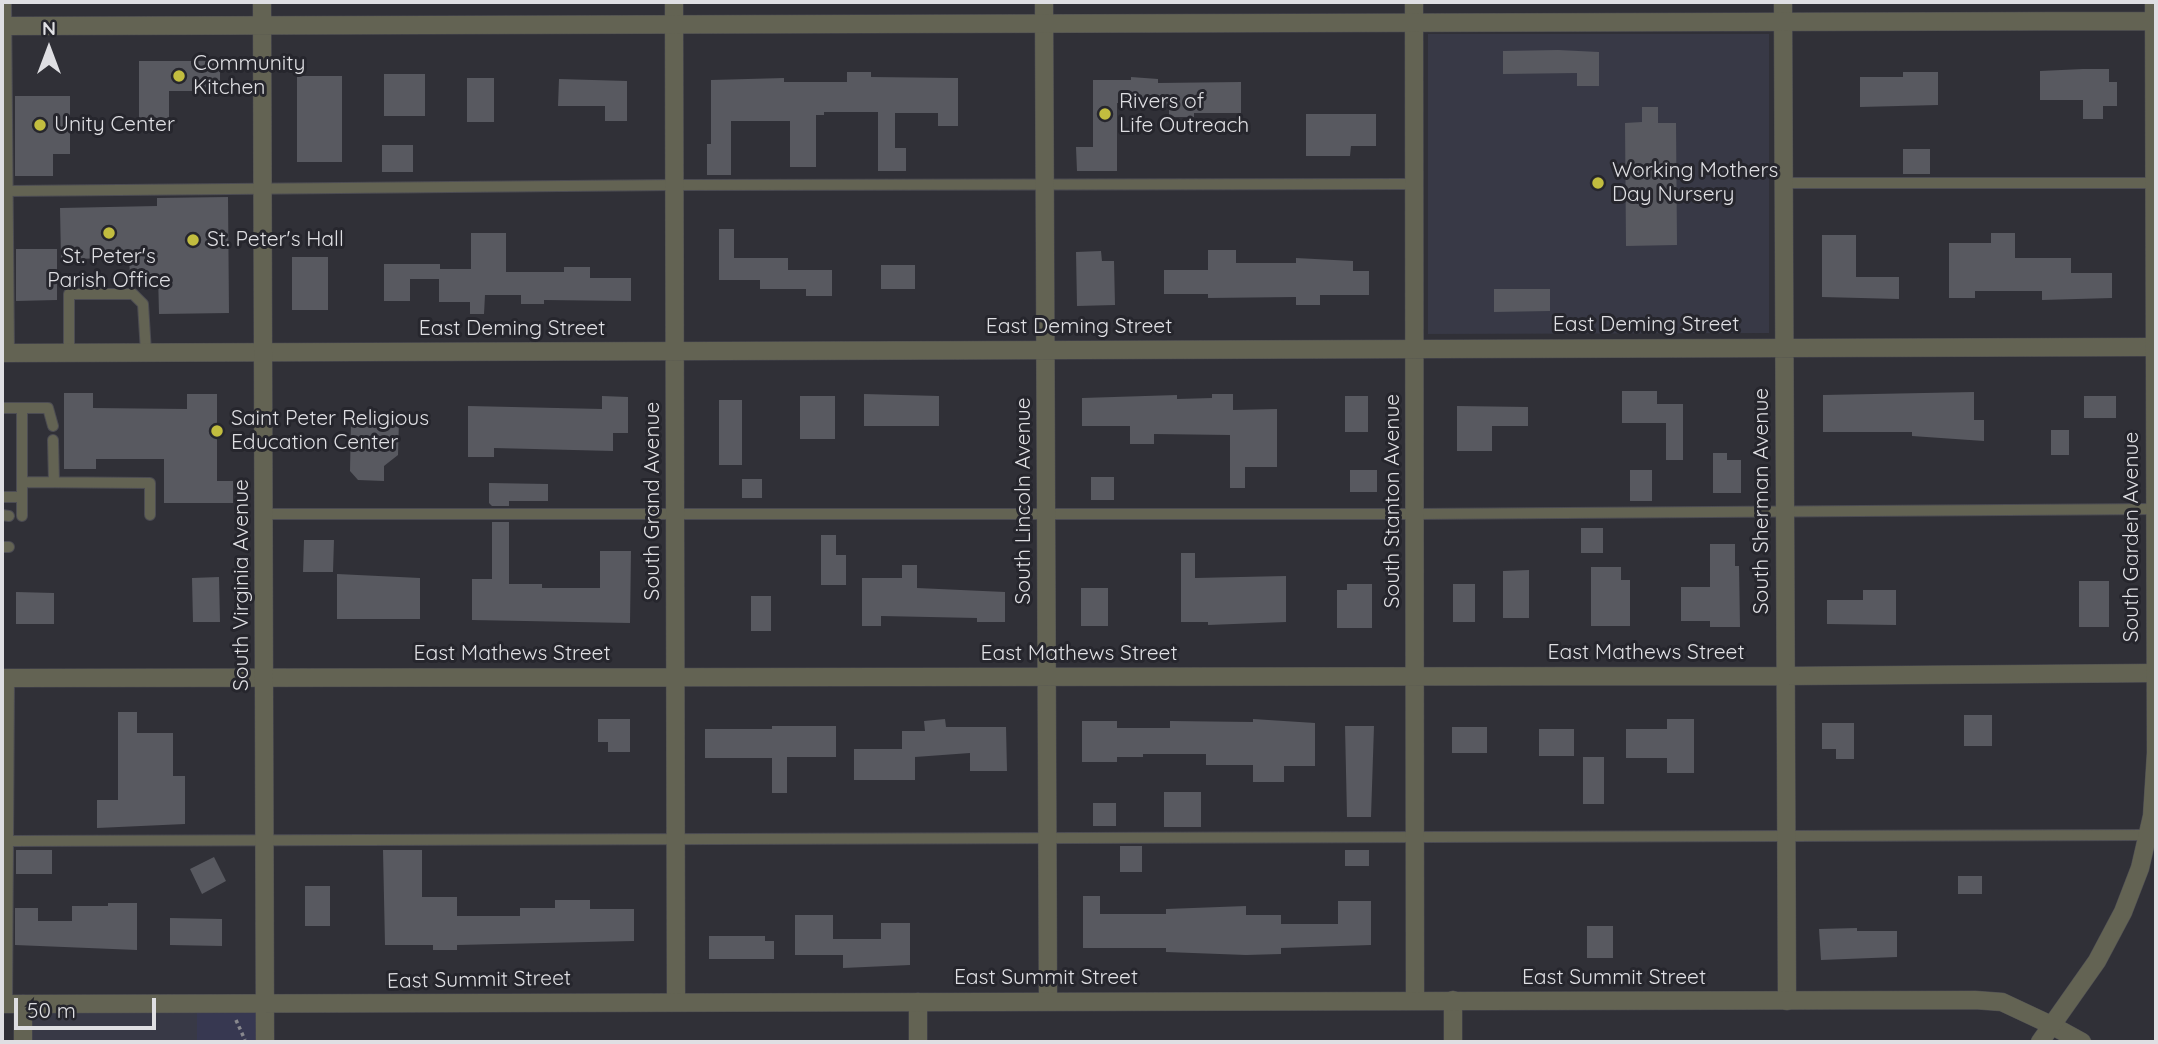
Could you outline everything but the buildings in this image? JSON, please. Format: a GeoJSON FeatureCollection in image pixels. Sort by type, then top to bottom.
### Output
{"type":"FeatureCollection","features":[{"type":"Feature","properties":{"kind":"street","name":"South Virginia Avenue"},"geometry":{"type":"LineString","coordinates":[[262,2],[265,1042]]}},
{"type":"Feature","properties":{"kind":"street","name":"South Grand Avenue"},"geometry":{"type":"LineString","coordinates":[[674,2],[676,1001]]}},
{"type":"Feature","properties":{"kind":"street","name":"South Lincoln Avenue"},"geometry":{"type":"LineString","coordinates":[[1044,2],[1048,1001]]}},
{"type":"Feature","properties":{"kind":"street","name":"South Stanton Avenue"},"geometry":{"type":"LineString","coordinates":[[1414,2],[1415,1000]]}},
{"type":"Feature","properties":{"kind":"street","name":"South Sherman Avenue"},"geometry":{"type":"LineString","coordinates":[[1783,2],[1787,1001]]}},
{"type":"Feature","properties":{"kind":"street","name":"South Garden Avenue"},"geometry":{"type":"LineString","coordinates":[[2040,1042],[2109,941],[2134,885],[2148,835],[2155,778],[2154,2]]}},
{"type":"Feature","properties":{"kind":"street"},"geometry":{"type":"LineString","coordinates":[[4,26],[262,23],[674,25],[2155,20]]}},
{"type":"Feature","properties":{"kind":"street","name":"East Deming Street"},"geometry":{"type":"LineString","coordinates":[[5,353],[2155,347]]}},
{"type":"Feature","properties":{"kind":"street","name":"East Mathews Street"},"geometry":{"type":"LineString","coordinates":[[5,678],[1785,676],[2156,673]]}},
{"type":"Feature","properties":{"kind":"street"},"geometry":{"type":"LineString","coordinates":[[1452,1000],[1452,1042]]}},
{"type":"Feature","properties":{"kind":"street","name":"East Summit Street"},"geometry":{"type":"LineString","coordinates":[[11,1004],[1991,1001],[2010,1005],[2082,1042]]}},
{"type":"Feature","properties":{"kind":"street"},"geometry":{"type":"LineString","coordinates":[[918,1002],[918,1042]]}},
{"type":"Feature","properties":{"kind":"street"},"geometry":{"type":"LineString","coordinates":[[11,1004],[23,1042]]}},
{"type":"Feature","properties":{"kind":"lane"},"geometry":{"type":"LineString","coordinates":[[5,353],[8,191],[4,26],[6,2]]}},
{"type":"Feature","properties":{"kind":"lane"},"geometry":{"type":"LineString","coordinates":[[1784,183],[2155,183]]}},
{"type":"Feature","properties":{"kind":"lane"},"geometry":{"type":"LineString","coordinates":[[8,191],[675,185],[1415,184]]}},
{"type":"Feature","properties":{"kind":"lane"},"geometry":{"type":"LineString","coordinates":[[69,352],[69,295],[133,295],[143,304],[146,352]]}},
{"type":"Feature","properties":{"kind":"lane"},"geometry":{"type":"LineString","coordinates":[[2,408],[48,408],[53,426]]}},
{"type":"Feature","properties":{"kind":"lane"},"geometry":{"type":"LineString","coordinates":[[22,408],[22,516]]}},
{"type":"Feature","properties":{"kind":"lane"},"geometry":{"type":"LineString","coordinates":[[53,440],[54,482]]}},
{"type":"Feature","properties":{"kind":"lane"},"geometry":{"type":"LineString","coordinates":[[22,482],[150,483],[150,515]]}},
{"type":"Feature","properties":{"kind":"lane"},"geometry":{"type":"LineString","coordinates":[[2,497],[22,497]]}},
{"type":"Feature","properties":{"kind":"lane"},"geometry":{"type":"LineString","coordinates":[[265,514],[1416,514],[2155,509]]}},
{"type":"Feature","properties":{"kind":"lane"},"geometry":{"type":"LineString","coordinates":[[5,678],[11,1004]]}},
{"type":"Feature","properties":{"kind":"lane"},"geometry":{"type":"LineString","coordinates":[[8,841],[2148,835]]}},
{"type":"Feature","properties":{"kind":"path"},"geometry":{"type":"LineString","coordinates":[[235,1004],[236,1023],[243,1030],[246,1042]]}},
{"type":"Feature","properties":{"kind":"shaded area","name":"Working Mothers Day Nursery"},"geometry":{"type":"Polygon","coordinates":[[[1428,34],[1769,34],[1769,333],[1428,334],[1428,34]]]}},
{"type":"Feature","properties":{"kind":"shaded area"},"geometry":{"type":"Polygon","coordinates":[[[23,1004],[197,1005],[197,1042],[23,1042],[23,1004]]]}},
{"type":"Feature","properties":{"kind":"shaded area"},"geometry":{"type":"Polygon","coordinates":[[[197,1005],[264,1005],[265,1042],[197,1042],[197,1005]]]}},
{"type":"Feature","properties":{"kind":"place","name":"Community Kitchen"},"geometry":{"type":"Point","coordinates":[179,76]}},
{"type":"Feature","properties":{"kind":"place","name":"Rivers of Life Outreach"},"geometry":{"type":"Point","coordinates":[1105,114]}},
{"type":"Feature","properties":{"kind":"place","name":"Unity Center"},"geometry":{"type":"Point","coordinates":[40,125]}},
{"type":"Feature","properties":{"kind":"place","name":"Working Mothers Day Nursery"},"geometry":{"type":"Point","coordinates":[1598,183]}},
{"type":"Feature","properties":{"kind":"place","name":"St. Peter's Parish Office"},"geometry":{"type":"Point","coordinates":[109,233]}},
{"type":"Feature","properties":{"kind":"place","name":"St. Peter's Hall"},"geometry":{"type":"Point","coordinates":[193,240]}},
{"type":"Feature","properties":{"kind":"place","name":"Saint Peter Religious Education Center"},"geometry":{"type":"Point","coordinates":[217,431]}}]}
